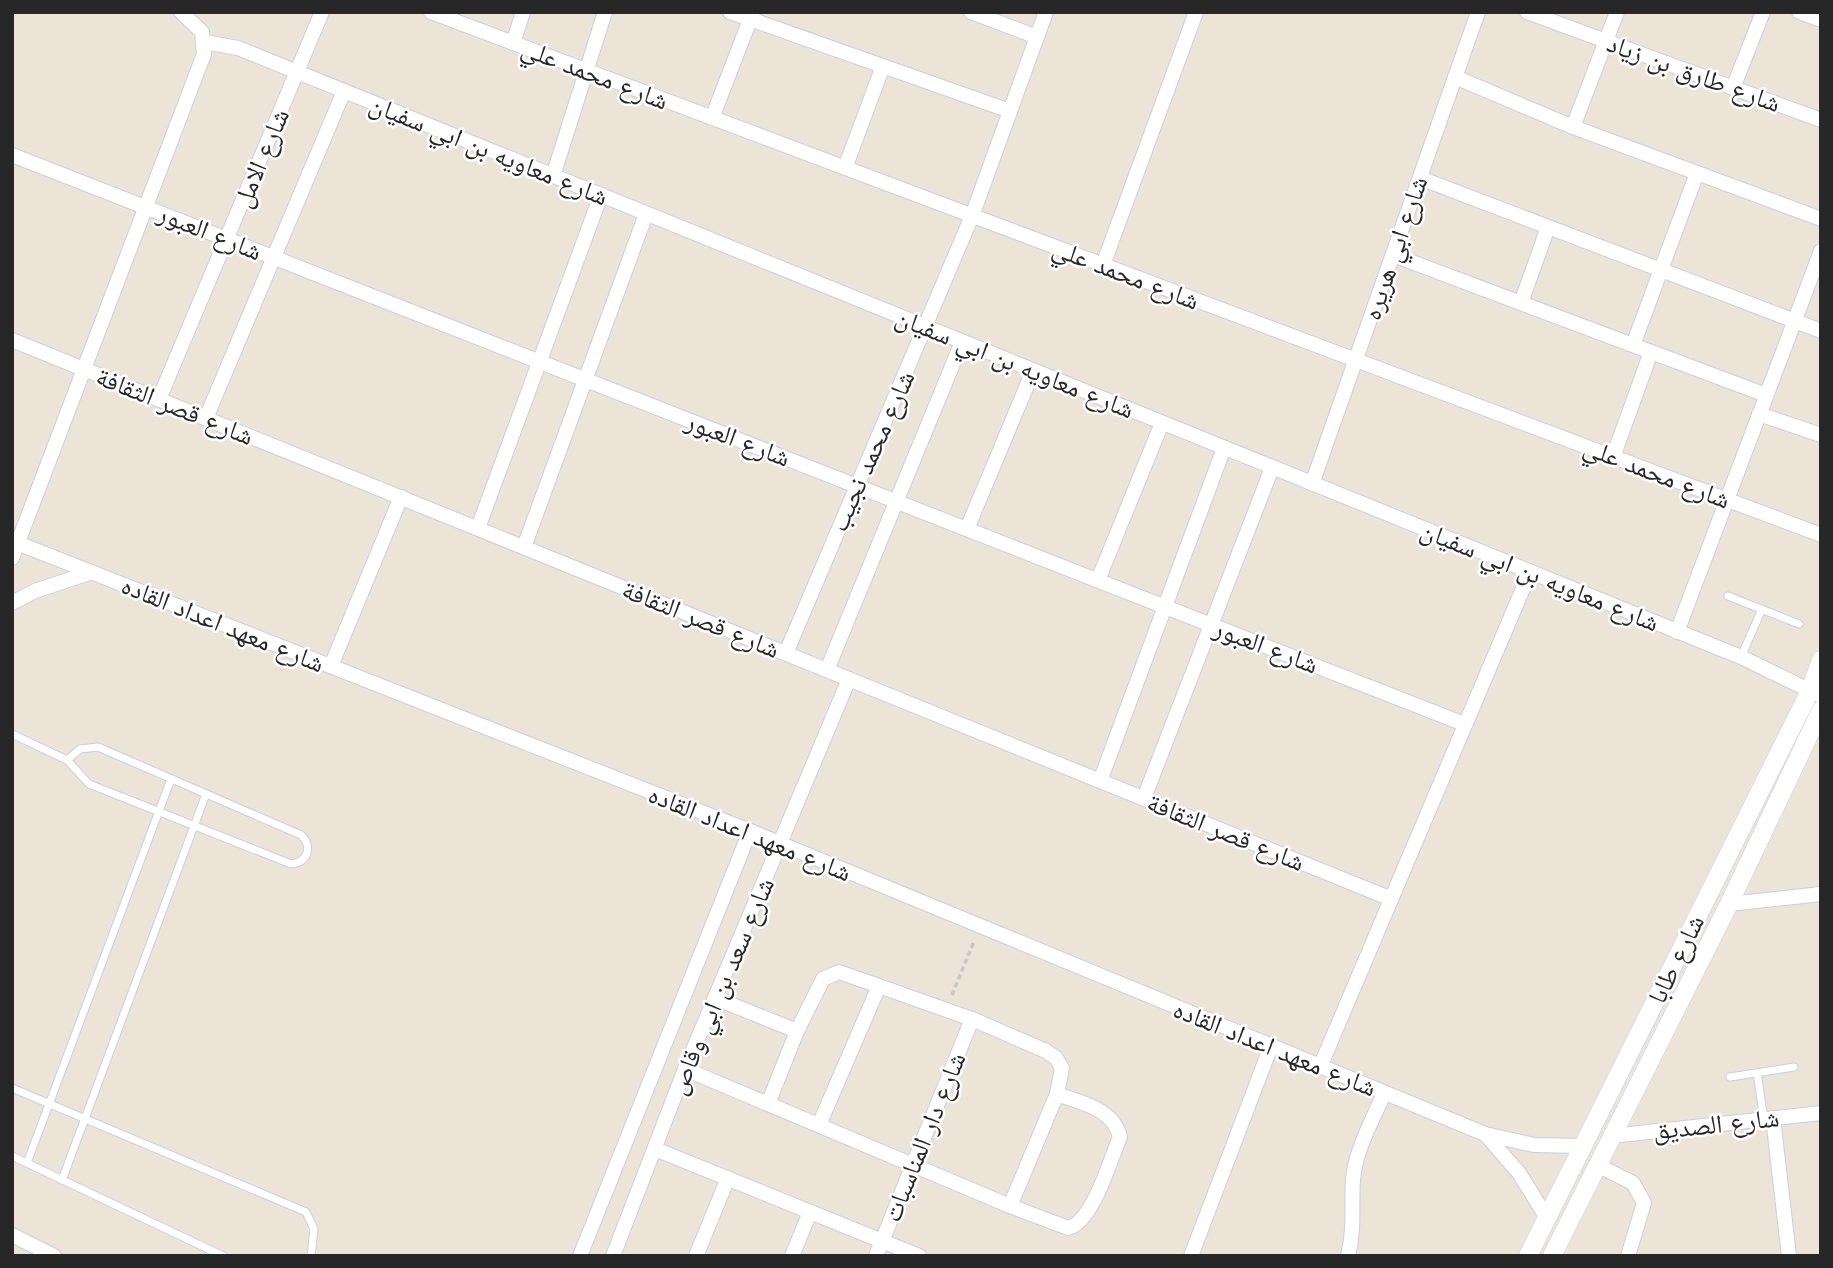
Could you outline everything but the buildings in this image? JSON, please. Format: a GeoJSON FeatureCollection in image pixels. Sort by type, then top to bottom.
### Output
{"type":"FeatureCollection","features":[{"type":"Feature","properties":{"kind":"street"},"geometry":{"type":"LineString","coordinates":[[12,558],[15,542],[86,369],[204,54],[205,42],[202,33],[181,12]]}},
{"type":"Feature","properties":{"kind":"street","name":"شارع الامل"},"geometry":{"type":"LineString","coordinates":[[159,399],[322,12]]}},
{"type":"Feature","properties":{"kind":"street","name":"شارع محمد علي"},"geometry":{"type":"LineString","coordinates":[[431,12],[1821,535]]}},
{"type":"Feature","properties":{"kind":"street"},"geometry":{"type":"LineString","coordinates":[[513,43],[523,12]]}},
{"type":"Feature","properties":{"kind":"street"},"geometry":{"type":"LineString","coordinates":[[553,176],[605,12]]}},
{"type":"Feature","properties":{"kind":"street"},"geometry":{"type":"LineString","coordinates":[[730,12],[752,16],[1010,111]]}},
{"type":"Feature","properties":{"kind":"street"},"geometry":{"type":"LineString","coordinates":[[971,12],[1037,37]]}},
{"type":"Feature","properties":{"kind":"street","name":"شارع محمد نجيب"},"geometry":{"type":"LineString","coordinates":[[786,653],[972,216],[1046,12]]}},
{"type":"Feature","properties":{"kind":"street"},"geometry":{"type":"LineString","coordinates":[[1103,265],[1196,12]]}},
{"type":"Feature","properties":{"kind":"street","name":"شارع ابي هريره"},"geometry":{"type":"LineString","coordinates":[[1312,484],[1478,12]]}},
{"type":"Feature","properties":{"kind":"street","name":"شارع طارق بن زياد"},"geometry":{"type":"LineString","coordinates":[[1527,12],[1821,120]]}},
{"type":"Feature","properties":{"kind":"street"},"geometry":{"type":"LineString","coordinates":[[1573,127],[1617,12]]}},
{"type":"Feature","properties":{"kind":"street"},"geometry":{"type":"LineString","coordinates":[[1733,88],[1763,12]]}},
{"type":"Feature","properties":{"kind":"street"},"geometry":{"type":"LineString","coordinates":[[1799,12],[1821,20]]}},
{"type":"Feature","properties":{"kind":"street"},"geometry":{"type":"LineString","coordinates":[[712,118],[752,16]]}},
{"type":"Feature","properties":{"kind":"street","name":"شارع معاويه بن ابي سفيان"},"geometry":{"type":"LineString","coordinates":[[205,42],[238,48],[601,195],[1741,657],[1815,694]]}},
{"type":"Feature","properties":{"kind":"street"},"geometry":{"type":"LineString","coordinates":[[845,168],[883,65]]}},
{"type":"Feature","properties":{"kind":"street"},"geometry":{"type":"LineString","coordinates":[[1455,78],[1573,127],[1821,219]]}},
{"type":"Feature","properties":{"kind":"street","name":"شارع الامل"},"geometry":{"type":"LineString","coordinates":[[206,418],[344,91]]}},
{"type":"Feature","properties":{"kind":"street","name":"شارع العبور"},"geometry":{"type":"LineString","coordinates":[[12,155],[1464,724]]}},
{"type":"Feature","properties":{"kind":"street"},"geometry":{"type":"LineString","coordinates":[[1633,345],[1697,173]]}},
{"type":"Feature","properties":{"kind":"street"},"geometry":{"type":"LineString","coordinates":[[1420,178],[1821,331]]}},
{"type":"Feature","properties":{"kind":"street"},"geometry":{"type":"LineString","coordinates":[[478,528],[601,195]]}},
{"type":"Feature","properties":{"kind":"street"},"geometry":{"type":"LineString","coordinates":[[524,547],[646,214]]}},
{"type":"Feature","properties":{"kind":"street"},"geometry":{"type":"LineString","coordinates":[[1521,303],[1548,227]]}},
{"type":"Feature","properties":{"kind":"street"},"geometry":{"type":"LineString","coordinates":[[1677,632],[1821,251]]}},
{"type":"Feature","properties":{"kind":"street"},"geometry":{"type":"LineString","coordinates":[[1393,255],[1766,395]]}},
{"type":"Feature","properties":{"kind":"street","name":"شارع قصر الثقافة"},"geometry":{"type":"LineString","coordinates":[[12,340],[1389,898]]}},
{"type":"Feature","properties":{"kind":"street","name":"شارع محمد نجيب"},"geometry":{"type":"LineString","coordinates":[[827,670],[962,342]]}},
{"type":"Feature","properties":{"kind":"street"},"geometry":{"type":"LineString","coordinates":[[1613,457],[1651,352]]}},
{"type":"Feature","properties":{"kind":"street"},"geometry":{"type":"LineString","coordinates":[[967,529],[1033,371]]}},
{"type":"Feature","properties":{"kind":"street"},"geometry":{"type":"LineString","coordinates":[[1759,414],[1821,435]]}},
{"type":"Feature","properties":{"kind":"street"},"geometry":{"type":"LineString","coordinates":[[1098,580],[1162,423]]}},
{"type":"Feature","properties":{"kind":"street"},"geometry":{"type":"LineString","coordinates":[[1100,780],[1224,448]]}},
{"type":"Feature","properties":{"kind":"street"},"geometry":{"type":"LineString","coordinates":[[1143,798],[1272,468]]}},
{"type":"Feature","properties":{"kind":"street"},"geometry":{"type":"LineString","coordinates":[[331,666],[401,497]]}},
{"type":"Feature","properties":{"kind":"street","name":"شارع معهد اعداد القاده"},"geometry":{"type":"LineString","coordinates":[[15,542],[750,831],[1485,1135],[1534,1145],[1583,1146]]}},
{"type":"Feature","properties":{"kind":"street"},"geometry":{"type":"LineString","coordinates":[[12,603],[35,591],[92,572]]}},
{"type":"Feature","properties":{"kind":"street"},"geometry":{"type":"LineString","coordinates":[[1320,1067],[1389,898],[1530,572]]}},
{"type":"Feature","properties":{"kind":"street","name":"شارع طابا"},"geometry":{"type":"LineString","coordinates":[[1528,1256],[1815,694],[1821,660]]}},
{"type":"Feature","properties":{"kind":"street","name":"شارع سعد بن ابي وقاص"},"geometry":{"type":"LineString","coordinates":[[613,1256],[685,1069],[849,679]]}},
{"type":"Feature","properties":{"kind":"street","name":"شارع طابا"},"geometry":{"type":"LineString","coordinates":[[1552,1256],[1729,904],[1821,710]]}},
{"type":"Feature","properties":{"kind":"street","name":"شارع سعد بن ابي وقاص"},"geometry":{"type":"LineString","coordinates":[[580,1256],[750,831]]}},
{"type":"Feature","properties":{"kind":"street"},"geometry":{"type":"LineString","coordinates":[[1729,904],[1821,894]]}},
{"type":"Feature","properties":{"kind":"street"},"geometry":{"type":"LineString","coordinates":[[768,1104],[817,986],[831,973],[839,972],[972,1019],[1056,1058],[1062,1076],[1010,1206]]}},
{"type":"Feature","properties":{"kind":"street"},"geometry":{"type":"LineString","coordinates":[[818,1125],[879,986]]}},
{"type":"Feature","properties":{"kind":"street"},"geometry":{"type":"LineString","coordinates":[[715,998],[797,1031]]}},
{"type":"Feature","properties":{"kind":"street","name":"شارع دار المناسبات"},"geometry":{"type":"LineString","coordinates":[[876,1256],[972,1019]]}},
{"type":"Feature","properties":{"kind":"street"},"geometry":{"type":"LineString","coordinates":[[1191,1256],[1271,1046]]}},
{"type":"Feature","properties":{"kind":"street"},"geometry":{"type":"LineString","coordinates":[[685,1069],[1060,1227],[1076,1226],[1087,1216],[1119,1137],[1118,1127],[1104,1112],[1057,1094]]}},
{"type":"Feature","properties":{"kind":"street"},"geometry":{"type":"LineString","coordinates":[[1348,1256],[1354,1227],[1353,1179],[1357,1156],[1384,1093]]}},
{"type":"Feature","properties":{"kind":"street","name":"شارع الصديق"},"geometry":{"type":"LineString","coordinates":[[1612,1136],[1821,1113]]}},
{"type":"Feature","properties":{"kind":"street"},"geometry":{"type":"LineString","coordinates":[[1768,1119],[1789,1256]]}},
{"type":"Feature","properties":{"kind":"street","name":"شارع معهد اعداد القاده"},"geometry":{"type":"LineString","coordinates":[[1485,1135],[1519,1173],[1547,1218]]}},
{"type":"Feature","properties":{"kind":"street"},"geometry":{"type":"LineString","coordinates":[[655,1149],[919,1256]]}},
{"type":"Feature","properties":{"kind":"street"},"geometry":{"type":"LineString","coordinates":[[1597,1166],[1633,1183],[1644,1203],[1628,1256]]}},
{"type":"Feature","properties":{"kind":"street"},"geometry":{"type":"LineString","coordinates":[[696,1256],[728,1178]]}},
{"type":"Feature","properties":{"kind":"street"},"geometry":{"type":"LineString","coordinates":[[792,1256],[810,1212]]}},
{"type":"Feature","properties":{"kind":"street"},"geometry":{"type":"LineString","coordinates":[[12,1235],[54,1256]]}},
{"type":"Feature","properties":{"kind":"lane"},"geometry":{"type":"LineString","coordinates":[[1728,596],[1799,624]]}},
{"type":"Feature","properties":{"kind":"lane"},"geometry":{"type":"LineString","coordinates":[[1741,657],[1762,609]]}},
{"type":"Feature","properties":{"kind":"lane"},"geometry":{"type":"LineString","coordinates":[[12,734],[67,760],[89,784],[291,864],[301,862],[307,854],[308,843],[301,835],[98,747],[80,749],[67,760]]}},
{"type":"Feature","properties":{"kind":"lane"},"geometry":{"type":"LineString","coordinates":[[27,1163],[171,779]]}},
{"type":"Feature","properties":{"kind":"lane"},"geometry":{"type":"LineString","coordinates":[[62,1180],[206,794]]}},
{"type":"Feature","properties":{"kind":"lane"},"geometry":{"type":"LineString","coordinates":[[1730,1077],[1794,1067]]}},
{"type":"Feature","properties":{"kind":"lane"},"geometry":{"type":"LineString","coordinates":[[1757,1073],[1768,1119]]}},
{"type":"Feature","properties":{"kind":"lane"},"geometry":{"type":"LineString","coordinates":[[12,1088],[306,1212],[314,1228],[311,1256]]}},
{"type":"Feature","properties":{"kind":"lane"},"geometry":{"type":"LineString","coordinates":[[12,1156],[223,1256]]}},
{"type":"Feature","properties":{"kind":"path"},"geometry":{"type":"LineString","coordinates":[[946,1010],[981,926]]}}]}
